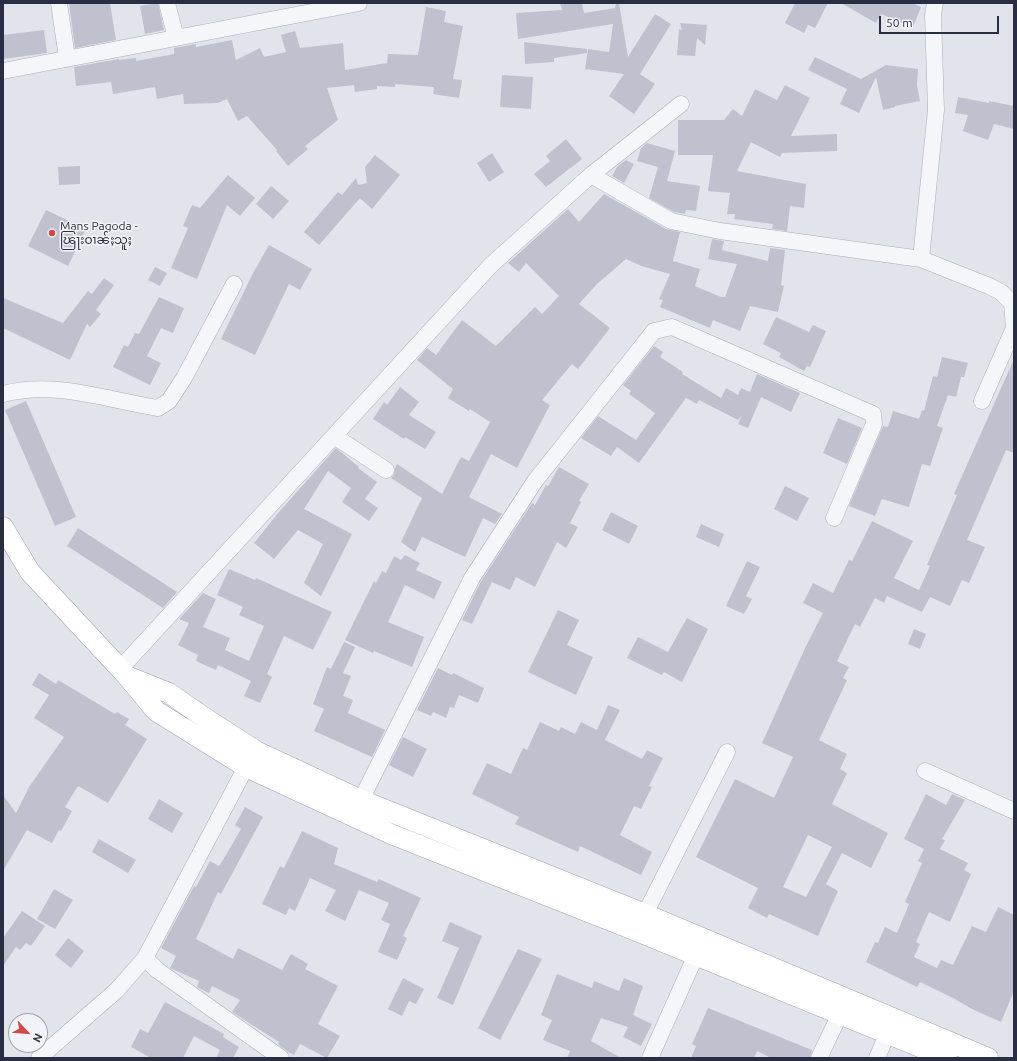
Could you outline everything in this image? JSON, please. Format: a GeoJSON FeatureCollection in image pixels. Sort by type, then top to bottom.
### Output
{"type":"FeatureCollection","features":[{"type":"Feature","properties":{"kind":"main road"},"geometry":{"type":"LineString","coordinates":[[3,527],[30,572],[156,711],[246,767],[314,800],[392,834],[696,955],[947,1058]]}},
{"type":"Feature","properties":{"kind":"main road"},"geometry":{"type":"LineString","coordinates":[[122,672],[169,693],[256,751],[361,800],[645,914],[988,1058]]}},
{"type":"Feature","properties":{"kind":"street"},"geometry":{"type":"LineString","coordinates":[[59,3],[67,58]]}},
{"type":"Feature","properties":{"kind":"street"},"geometry":{"type":"LineString","coordinates":[[167,3],[176,38]]}},
{"type":"Feature","properties":{"kind":"street"},"geometry":{"type":"LineString","coordinates":[[3,71],[359,3]]}},
{"type":"Feature","properties":{"kind":"street"},"geometry":{"type":"LineString","coordinates":[[921,259],[936,110],[933,15],[935,3]]}},
{"type":"Feature","properties":{"kind":"street"},"geometry":{"type":"LineString","coordinates":[[122,672],[334,436],[491,265],[591,174],[681,104]]}},
{"type":"Feature","properties":{"kind":"street"},"geometry":{"type":"LineString","coordinates":[[591,174],[671,221],[720,231],[921,259],[1001,292],[1012,303],[1014,328],[982,401]]}},
{"type":"Feature","properties":{"kind":"street"},"geometry":{"type":"LineString","coordinates":[[3,394],[34,388],[60,389],[158,408],[169,401],[184,378],[234,284]]}},
{"type":"Feature","properties":{"kind":"street"},"geometry":{"type":"LineString","coordinates":[[361,800],[472,578],[535,481],[654,331],[672,327],[873,414],[874,424],[834,518]]}},
{"type":"Feature","properties":{"kind":"street"},"geometry":{"type":"LineString","coordinates":[[334,436],[386,470]]}},
{"type":"Feature","properties":{"kind":"street"},"geometry":{"type":"LineString","coordinates":[[645,914],[727,752]]}},
{"type":"Feature","properties":{"kind":"street"},"geometry":{"type":"LineString","coordinates":[[39,1058],[117,990],[145,958],[246,767]]}},
{"type":"Feature","properties":{"kind":"street"},"geometry":{"type":"LineString","coordinates":[[925,771],[1014,811]]}},
{"type":"Feature","properties":{"kind":"street"},"geometry":{"type":"LineString","coordinates":[[650,1058],[696,955]]}},
{"type":"Feature","properties":{"kind":"street"},"geometry":{"type":"LineString","coordinates":[[145,958],[157,970],[281,1058]]}},
{"type":"Feature","properties":{"kind":"street"},"geometry":{"type":"LineString","coordinates":[[819,1058],[840,1014]]}},
{"type":"Feature","properties":{"kind":"street"},"geometry":{"type":"LineString","coordinates":[[878,1058],[887,1034]]}},
{"type":"Feature","properties":{"kind":"building"},"geometry":{"type":"Polygon","coordinates":[[[69,3],[110,3],[116,40],[75,48],[69,3]]]}},
{"type":"Feature","properties":{"kind":"building"},"geometry":{"type":"Polygon","coordinates":[[[158,3],[164,30],[145,34],[140,6],[158,3]]]}},
{"type":"Feature","properties":{"kind":"building"},"geometry":{"type":"Polygon","coordinates":[[[560,3],[582,3],[584,13],[615,8],[616,3],[619,3],[628,57],[655,14],[671,24],[640,74],[655,84],[634,114],[609,96],[624,74],[585,69],[588,49],[609,52],[613,24],[518,39],[516,13],[562,10],[560,3]]]}},
{"type":"Feature","properties":{"kind":"building"},"geometry":{"type":"Polygon","coordinates":[[[795,3],[828,3],[815,28],[808,25],[804,33],[785,23],[795,3]]]}},
{"type":"Feature","properties":{"kind":"building"},"geometry":{"type":"Polygon","coordinates":[[[841,3],[912,3],[921,7],[913,27],[881,14],[876,23],[841,3]]]}},
{"type":"Feature","properties":{"kind":"building"},"geometry":{"type":"Polygon","coordinates":[[[426,7],[446,11],[444,22],[463,26],[453,79],[462,80],[459,98],[433,94],[434,87],[395,84],[395,87],[377,86],[377,89],[355,92],[354,85],[327,88],[338,120],[305,146],[308,149],[288,166],[276,151],[277,150],[247,116],[238,121],[227,99],[218,103],[184,104],[183,94],[157,99],[155,87],[113,94],[111,82],[76,86],[74,67],[119,59],[136,58],[136,61],[174,54],[174,48],[196,44],[196,47],[232,40],[236,60],[260,48],[264,57],[286,52],[281,35],[295,31],[300,48],[343,43],[345,70],[387,63],[388,54],[418,55],[426,7]]]}},
{"type":"Feature","properties":{"kind":"building"},"geometry":{"type":"Polygon","coordinates":[[[680,23],[707,25],[705,45],[697,38],[695,56],[677,55],[679,29],[682,30],[680,23]]]}},
{"type":"Feature","properties":{"kind":"building"},"geometry":{"type":"Polygon","coordinates":[[[44,30],[47,53],[3,59],[3,35],[44,30]]]}},
{"type":"Feature","properties":{"kind":"building"},"geometry":{"type":"Polygon","coordinates":[[[524,42],[587,49],[587,53],[554,58],[554,62],[525,64],[524,42]]]}},
{"type":"Feature","properties":{"kind":"building"},"geometry":{"type":"Polygon","coordinates":[[[815,57],[861,79],[886,65],[918,69],[917,85],[920,101],[883,110],[876,77],[859,113],[840,104],[847,89],[808,70],[815,57]]]}},
{"type":"Feature","properties":{"kind":"building"},"geometry":{"type":"Polygon","coordinates":[[[502,75],[533,77],[531,109],[500,107],[502,75]]]}},
{"type":"Feature","properties":{"kind":"building"},"geometry":{"type":"Polygon","coordinates":[[[785,85],[810,98],[791,136],[837,134],[837,151],[782,153],[780,157],[751,142],[737,171],[806,184],[804,208],[790,206],[787,231],[772,229],[773,224],[734,219],[735,214],[727,214],[730,193],[708,191],[713,155],[678,155],[678,120],[724,120],[733,109],[742,116],[755,89],[777,100],[785,85]]]}},
{"type":"Feature","properties":{"kind":"building"},"geometry":{"type":"Polygon","coordinates":[[[958,97],[1014,106],[1014,129],[994,124],[988,140],[963,131],[968,115],[955,113],[958,97]]]}},
{"type":"Feature","properties":{"kind":"building"},"geometry":{"type":"Polygon","coordinates":[[[566,139],[582,159],[546,187],[534,174],[550,161],[546,156],[566,139]]]}},
{"type":"Feature","properties":{"kind":"building"},"geometry":{"type":"Polygon","coordinates":[[[647,143],[675,151],[667,181],[700,186],[696,211],[686,210],[685,214],[674,212],[649,198],[658,167],[637,161],[641,148],[647,143]]]}},
{"type":"Feature","properties":{"kind":"building"},"geometry":{"type":"Polygon","coordinates":[[[492,153],[504,172],[489,182],[477,163],[492,153]]]}},
{"type":"Feature","properties":{"kind":"building"},"geometry":{"type":"Polygon","coordinates":[[[375,155],[400,175],[372,209],[360,198],[319,245],[304,232],[338,192],[342,195],[356,178],[358,185],[367,183],[365,167],[375,155]]]}},
{"type":"Feature","properties":{"kind":"building"},"geometry":{"type":"Polygon","coordinates":[[[626,160],[634,164],[624,183],[612,176],[617,167],[626,160]]]}},
{"type":"Feature","properties":{"kind":"building"},"geometry":{"type":"Polygon","coordinates":[[[80,166],[80,184],[59,185],[58,167],[80,166]]]}},
{"type":"Feature","properties":{"kind":"building"},"geometry":{"type":"Polygon","coordinates":[[[228,175],[255,198],[240,216],[227,205],[197,279],[171,268],[188,228],[183,226],[192,205],[200,208],[228,175]]]}},
{"type":"Feature","properties":{"kind":"building"},"geometry":{"type":"Polygon","coordinates":[[[271,186],[289,201],[273,219],[256,204],[271,186]]]}},
{"type":"Feature","properties":{"kind":"building"},"geometry":{"type":"Polygon","coordinates":[[[604,194],[666,229],[680,232],[673,261],[700,269],[695,286],[721,297],[725,297],[737,264],[708,259],[712,239],[724,241],[722,250],[768,261],[770,248],[785,250],[781,285],[784,286],[778,312],[750,306],[740,331],[713,320],[710,328],[660,307],[663,300],[659,299],[670,274],[641,266],[626,259],[597,284],[579,304],[610,328],[578,369],[572,364],[542,400],[550,405],[517,468],[491,454],[469,497],[502,514],[495,524],[483,518],[465,557],[422,537],[415,552],[401,542],[422,498],[391,478],[394,475],[397,464],[442,494],[461,457],[469,461],[490,422],[470,409],[469,411],[448,398],[453,389],[417,360],[427,348],[436,355],[462,320],[496,346],[535,307],[542,314],[559,296],[526,263],[519,272],[508,263],[568,209],[579,222],[604,194]]]}},
{"type":"Feature","properties":{"kind":"building"},"geometry":{"type":"Polygon","coordinates":[[[46,210],[86,229],[68,266],[28,246],[46,210]]]}},
{"type":"Feature","properties":{"kind":"building"},"geometry":{"type":"Polygon","coordinates":[[[269,245],[312,269],[300,290],[289,284],[255,355],[221,339],[252,275],[269,245]]]}},
{"type":"Feature","properties":{"kind":"building"},"geometry":{"type":"Polygon","coordinates":[[[155,267],[167,273],[160,286],[148,280],[155,267]]]}},
{"type":"Feature","properties":{"kind":"building"},"geometry":{"type":"Polygon","coordinates":[[[104,278],[114,285],[96,310],[101,314],[90,327],[87,324],[70,360],[3,328],[3,298],[63,323],[88,291],[92,294],[104,278]]]}},
{"type":"Feature","properties":{"kind":"building"},"geometry":{"type":"Polygon","coordinates":[[[159,297],[184,308],[173,333],[161,328],[147,356],[161,363],[150,385],[113,367],[124,345],[128,347],[135,333],[139,334],[159,297]]]}},
{"type":"Feature","properties":{"kind":"building"},"geometry":{"type":"Polygon","coordinates":[[[776,317],[809,332],[813,325],[826,331],[810,367],[807,366],[804,371],[779,357],[781,353],[763,344],[776,317]]]}},
{"type":"Feature","properties":{"kind":"building"},"geometry":{"type":"Polygon","coordinates":[[[654,346],[663,352],[660,357],[683,372],[682,374],[721,398],[726,388],[738,395],[741,388],[750,392],[757,374],[800,393],[791,412],[761,397],[748,428],[738,424],[742,415],[738,420],[699,400],[697,404],[686,398],[639,463],[617,447],[611,456],[581,438],[598,416],[636,440],[655,413],[629,394],[631,391],[623,385],[654,346]]]}},
{"type":"Feature","properties":{"kind":"building"},"geometry":{"type":"Polygon","coordinates":[[[942,357],[968,363],[964,377],[961,377],[956,397],[948,395],[937,426],[943,428],[930,466],[922,464],[909,507],[882,499],[875,516],[849,506],[883,426],[888,427],[893,411],[919,419],[922,410],[924,411],[933,376],[937,377],[942,357]]]}},
{"type":"Feature","properties":{"kind":"building"},"geometry":{"type":"Polygon","coordinates":[[[1014,359],[1014,453],[1006,450],[967,540],[985,547],[969,583],[962,580],[950,606],[930,597],[922,612],[887,596],[884,603],[875,598],[860,627],[855,624],[837,661],[849,667],[843,678],[847,680],[819,740],[847,754],[840,769],[847,773],[832,804],[888,833],[871,868],[842,853],[826,884],[838,891],[818,936],[769,914],[767,918],[748,908],[758,888],[696,857],[735,779],[774,798],[793,757],[762,743],[806,646],[823,613],[803,603],[813,583],[833,593],[849,560],[852,561],[872,521],[913,541],[894,578],[919,590],[930,566],[927,565],[957,495],[954,494],[1014,359]],[[808,835],[783,887],[806,897],[832,847],[808,835]]]}},
{"type":"Feature","properties":{"kind":"building"},"geometry":{"type":"Polygon","coordinates":[[[400,387],[419,402],[409,415],[436,432],[425,449],[405,437],[404,439],[373,419],[384,402],[387,405],[400,387]]]}},
{"type":"Feature","properties":{"kind":"building"},"geometry":{"type":"Polygon","coordinates":[[[26,401],[76,517],[55,526],[5,410],[26,401]]]}},
{"type":"Feature","properties":{"kind":"building"},"geometry":{"type":"Polygon","coordinates":[[[838,418],[862,428],[847,464],[823,453],[838,418]]]}},
{"type":"Feature","properties":{"kind":"building"},"geometry":{"type":"Polygon","coordinates":[[[336,448],[359,467],[358,468],[377,482],[365,499],[378,508],[369,521],[342,502],[351,488],[328,471],[304,509],[352,534],[321,596],[304,583],[323,544],[298,530],[274,559],[254,543],[279,512],[336,448]]]}},
{"type":"Feature","properties":{"kind":"building"},"geometry":{"type":"Polygon","coordinates":[[[559,467],[589,484],[579,501],[581,502],[570,523],[578,527],[566,548],[557,542],[535,587],[516,577],[510,590],[492,582],[472,624],[462,620],[480,583],[532,503],[535,505],[546,485],[548,486],[559,467]]]}},
{"type":"Feature","properties":{"kind":"building"},"geometry":{"type":"Polygon","coordinates":[[[785,486],[809,498],[797,521],[774,509],[785,486]]]}},
{"type":"Feature","properties":{"kind":"building"},"geometry":{"type":"Polygon","coordinates":[[[611,512],[638,526],[629,544],[602,530],[611,512]]]}},
{"type":"Feature","properties":{"kind":"building"},"geometry":{"type":"Polygon","coordinates":[[[701,524],[724,534],[719,547],[696,537],[701,524]]]}},
{"type":"Feature","properties":{"kind":"building"},"geometry":{"type":"Polygon","coordinates":[[[78,528],[177,592],[163,608],[67,546],[78,528]]]}},
{"type":"Feature","properties":{"kind":"building"},"geometry":{"type":"Polygon","coordinates":[[[405,555],[420,563],[416,570],[442,582],[434,599],[405,585],[388,622],[424,637],[412,667],[374,651],[373,653],[345,640],[374,581],[376,583],[382,571],[386,573],[394,556],[401,560],[405,555]]]}},
{"type":"Feature","properties":{"kind":"building"},"geometry":{"type":"Polygon","coordinates":[[[747,561],[760,567],[746,596],[752,599],[744,614],[726,606],[747,561]]]}},
{"type":"Feature","properties":{"kind":"building"},"geometry":{"type":"Polygon","coordinates":[[[229,569],[255,580],[256,578],[332,612],[313,650],[284,636],[267,674],[272,677],[260,703],[244,696],[251,681],[218,665],[216,670],[196,661],[198,655],[178,645],[189,623],[179,619],[203,593],[216,599],[203,627],[230,638],[225,650],[249,661],[264,626],[239,615],[243,607],[217,595],[229,569]]]}},
{"type":"Feature","properties":{"kind":"building"},"geometry":{"type":"Polygon","coordinates":[[[558,610],[579,620],[567,645],[593,657],[576,695],[528,672],[558,610]]]}},
{"type":"Feature","properties":{"kind":"building"},"geometry":{"type":"Polygon","coordinates":[[[687,618],[708,629],[682,682],[664,672],[662,675],[627,658],[638,637],[668,652],[687,618]]]}},
{"type":"Feature","properties":{"kind":"building"},"geometry":{"type":"Polygon","coordinates":[[[914,629],[926,634],[920,649],[908,644],[914,629]]]}},
{"type":"Feature","properties":{"kind":"building"},"geometry":{"type":"Polygon","coordinates":[[[344,642],[355,647],[343,673],[351,676],[343,696],[353,700],[348,713],[385,730],[372,757],[314,731],[324,709],[313,704],[327,667],[331,669],[344,642]]]}},
{"type":"Feature","properties":{"kind":"building"},"geometry":{"type":"Polygon","coordinates":[[[438,668],[452,675],[453,673],[484,688],[478,703],[459,695],[454,708],[450,707],[446,718],[433,712],[431,716],[417,710],[438,668]]]}},
{"type":"Feature","properties":{"kind":"building"},"geometry":{"type":"Polygon","coordinates":[[[39,673],[56,684],[58,680],[115,714],[117,712],[129,719],[125,725],[147,739],[108,803],[78,786],[65,807],[72,811],[61,831],[59,830],[52,843],[27,830],[3,871],[3,795],[16,813],[29,787],[64,737],[34,718],[49,695],[32,685],[39,673]]]}},
{"type":"Feature","properties":{"kind":"building"},"geometry":{"type":"Polygon","coordinates":[[[608,705],[620,710],[605,740],[642,759],[647,750],[663,758],[649,786],[652,787],[641,809],[634,806],[620,835],[652,852],[641,875],[580,846],[578,852],[515,824],[519,817],[472,794],[487,763],[511,774],[523,748],[527,750],[540,722],[559,731],[561,727],[575,734],[581,722],[597,730],[608,705]]]}},
{"type":"Feature","properties":{"kind":"building"},"geometry":{"type":"Polygon","coordinates":[[[403,737],[427,749],[413,777],[389,765],[403,737]]]}},
{"type":"Feature","properties":{"kind":"building"},"geometry":{"type":"Polygon","coordinates":[[[926,794],[946,805],[952,794],[965,800],[942,839],[945,840],[940,849],[968,863],[964,870],[971,874],[950,922],[929,912],[916,942],[920,944],[914,957],[937,968],[941,960],[953,965],[972,926],[986,932],[998,907],[1014,915],[1014,991],[1001,1022],[920,982],[917,987],[866,962],[875,942],[878,943],[885,927],[897,933],[909,904],[905,902],[922,863],[918,861],[924,849],[904,839],[926,794]]]}},
{"type":"Feature","properties":{"kind":"building"},"geometry":{"type":"Polygon","coordinates":[[[159,799],[183,813],[172,833],[148,819],[159,799]]]}},
{"type":"Feature","properties":{"kind":"building"},"geometry":{"type":"Polygon","coordinates":[[[245,807],[263,817],[221,894],[218,892],[196,939],[233,959],[238,948],[282,970],[291,954],[308,964],[305,969],[338,986],[318,1024],[340,1036],[327,1058],[300,1044],[294,1055],[288,1052],[278,1044],[279,1042],[232,1012],[240,1000],[212,986],[209,993],[197,987],[199,981],[170,968],[176,956],[161,948],[194,886],[196,887],[210,861],[219,866],[226,855],[241,829],[235,825],[245,807]]]}},
{"type":"Feature","properties":{"kind":"building"},"geometry":{"type":"Polygon","coordinates":[[[302,831],[338,848],[334,864],[377,882],[379,879],[421,898],[403,936],[407,938],[397,960],[378,952],[390,924],[381,920],[389,903],[359,890],[345,921],[325,911],[336,890],[310,878],[295,911],[289,908],[286,915],[262,904],[280,866],[284,868],[302,831]]]}},
{"type":"Feature","properties":{"kind":"building"},"geometry":{"type":"Polygon","coordinates":[[[99,839],[136,860],[128,873],[92,852],[99,839]]]}},
{"type":"Feature","properties":{"kind":"building"},"geometry":{"type":"Polygon","coordinates":[[[54,889],[73,900],[55,929],[37,919],[54,889]]]}},
{"type":"Feature","properties":{"kind":"building"},"geometry":{"type":"Polygon","coordinates":[[[22,911],[45,926],[31,946],[26,943],[20,950],[16,947],[3,966],[3,938],[22,911]]]}},
{"type":"Feature","properties":{"kind":"building"},"geometry":{"type":"Polygon","coordinates":[[[450,922],[482,936],[453,1005],[437,998],[459,948],[442,941],[450,922]]]}},
{"type":"Feature","properties":{"kind":"building"},"geometry":{"type":"Polygon","coordinates":[[[68,938],[84,951],[71,968],[55,955],[68,938]]]}},
{"type":"Feature","properties":{"kind":"building"},"geometry":{"type":"Polygon","coordinates":[[[518,949],[542,959],[500,1040],[478,1028],[518,949]]]}},
{"type":"Feature","properties":{"kind":"building"},"geometry":{"type":"Polygon","coordinates":[[[557,974],[592,988],[594,981],[619,991],[624,978],[643,986],[633,1015],[652,1024],[641,1046],[623,1037],[628,1027],[601,1018],[591,1041],[621,1058],[567,1058],[570,1051],[543,1040],[552,1020],[541,1015],[557,974]]]}},
{"type":"Feature","properties":{"kind":"building"},"geometry":{"type":"Polygon","coordinates":[[[403,978],[424,989],[416,1004],[409,1001],[402,1016],[388,1009],[403,978]]]}},
{"type":"Feature","properties":{"kind":"building"},"geometry":{"type":"Polygon","coordinates":[[[165,1002],[224,1034],[223,1037],[239,1047],[233,1058],[216,1058],[220,1050],[194,1036],[183,1058],[151,1058],[131,1047],[140,1029],[148,1033],[165,1002]]]}},
{"type":"Feature","properties":{"kind":"building"},"geometry":{"type":"Polygon","coordinates":[[[708,1008],[812,1050],[810,1058],[771,1058],[757,1051],[754,1058],[691,1058],[696,1046],[692,1044],[708,1008]]]}},
{"type":"Feature","properties":{"kind":"place","name":"Mans Pagoda - ၽြႃးဝၢၼ်ႈသူႈ"},"geometry":{"type":"Point","coordinates":[52,233]}}]}
